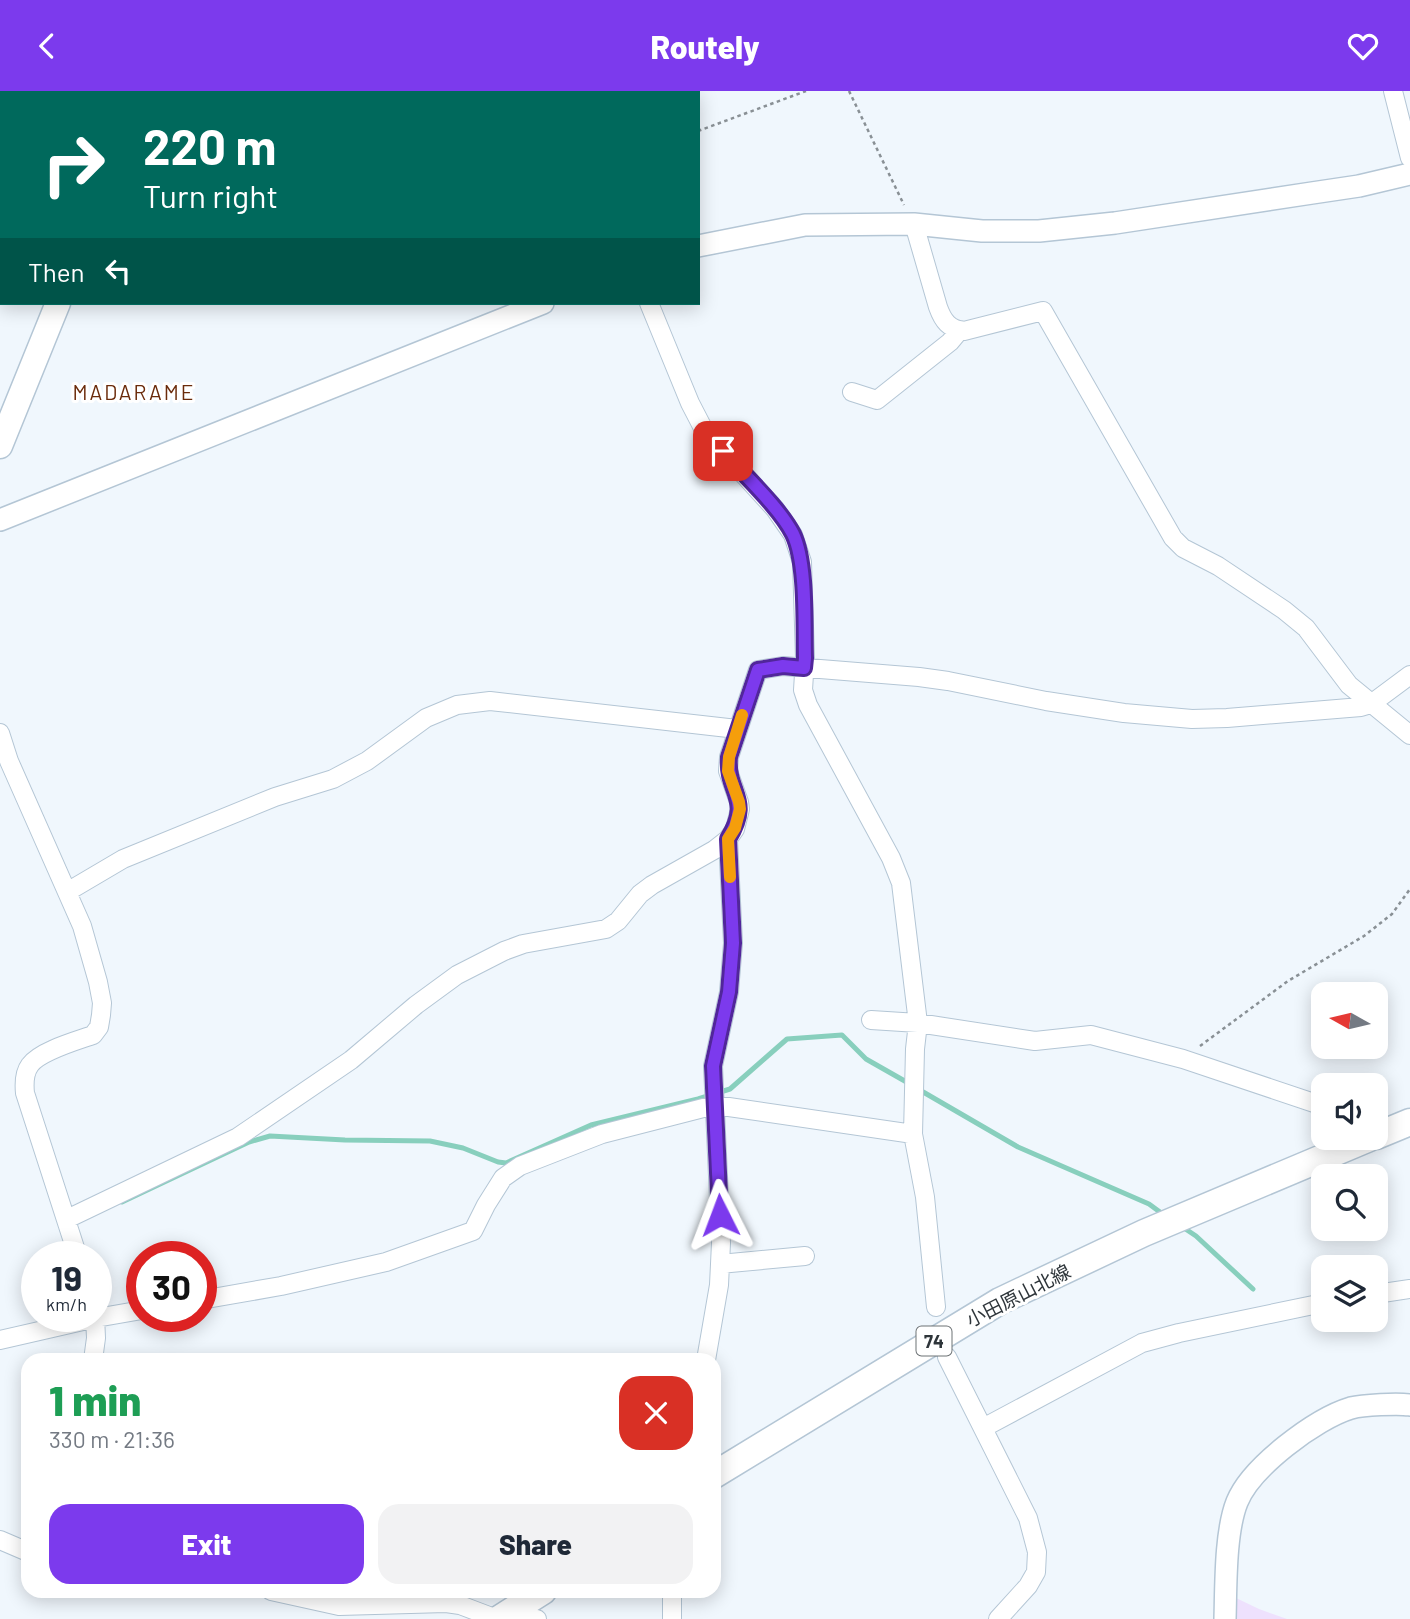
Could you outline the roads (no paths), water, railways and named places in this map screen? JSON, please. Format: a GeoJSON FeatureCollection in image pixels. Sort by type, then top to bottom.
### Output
{"type":"FeatureCollection","features":[{"type":"Feature","properties":{"kind":"main road"},"geometry":{"type":"LineString","coordinates":[[0,446],[57,305]]}},
{"type":"Feature","properties":{"kind":"main road","name":"小田原山北線"},"geometry":{"type":"LineString","coordinates":[[721,1471],[1000,1301],[1175,1220],[1338,1150]]}},
{"type":"Feature","properties":{"kind":"main road"},"geometry":{"type":"LineString","coordinates":[[505,1618],[533,1598]]}},
{"type":"Feature","properties":{"kind":"street"},"geometry":{"type":"LineString","coordinates":[[1393,91],[1410,158]]}},
{"type":"Feature","properties":{"kind":"street"},"geometry":{"type":"LineString","coordinates":[[700,246],[805,225],[914,225],[982,231],[1052,229],[1115,223],[1359,186],[1410,174]]}},
{"type":"Feature","properties":{"kind":"street"},"geometry":{"type":"LineString","coordinates":[[914,225],[942,318],[954,330],[964,331],[1043,311],[1173,538],[1183,548],[1218,566],[1306,628],[1349,685],[1410,735]]}},
{"type":"Feature","properties":{"kind":"street"},"geometry":{"type":"LineString","coordinates":[[0,520],[538,305]]}},
{"type":"Feature","properties":{"kind":"street"},"geometry":{"type":"LineString","coordinates":[[650,305],[690,403],[705,432],[775,509],[793,535],[802,562],[803,690],[808,705],[891,858],[901,883],[919,1023],[915,1049],[913,1133],[925,1197],[936,1307]]}},
{"type":"Feature","properties":{"kind":"street"},"geometry":{"type":"LineString","coordinates":[[852,392],[877,400],[950,342],[960,330]]}},
{"type":"Feature","properties":{"kind":"street"},"geometry":{"type":"LineString","coordinates":[[67,1219],[239,1137],[351,1061],[416,1005],[457,975],[482,961],[523,944],[606,929],[618,921],[640,894],[652,885],[714,850],[728,839],[735,828],[740,809],[728,771],[729,757],[758,670],[783,666],[919,677],[1124,713],[1192,719],[1361,707],[1371,704],[1410,675]]}},
{"type":"Feature","properties":{"kind":"street"},"geometry":{"type":"LineString","coordinates":[[67,892],[123,859],[275,797],[333,779],[367,761],[426,718],[457,705],[490,701],[737,729]]}},
{"type":"Feature","properties":{"kind":"street"},"geometry":{"type":"LineString","coordinates":[[0,733],[9,761],[82,926],[102,1003],[99,1027],[93,1035],[36,1058],[28,1067],[24,1081],[25,1093],[73,1241]]}},
{"type":"Feature","properties":{"kind":"street"},"geometry":{"type":"LineString","coordinates":[[707,1353],[719,1285],[721,1243],[713,1066],[729,992],[733,943],[728,839]]}},
{"type":"Feature","properties":{"kind":"street"},"geometry":{"type":"LineString","coordinates":[[871,1020],[919,1023],[1035,1041],[1091,1035],[1183,1059],[1311,1102]]}},
{"type":"Feature","properties":{"kind":"street"},"geometry":{"type":"LineString","coordinates":[[217,1297],[386,1262],[473,1231],[503,1178],[520,1166],[602,1134],[715,1104],[913,1133]]}},
{"type":"Feature","properties":{"kind":"street"},"geometry":{"type":"LineString","coordinates":[[720,1264],[805,1256]]}},
{"type":"Feature","properties":{"kind":"street"},"geometry":{"type":"LineString","coordinates":[[1388,1292],[1410,1289]]}},
{"type":"Feature","properties":{"kind":"street"},"geometry":{"type":"LineString","coordinates":[[982,1428],[1142,1343],[1311,1306]]}},
{"type":"Feature","properties":{"kind":"street"},"geometry":{"type":"LineString","coordinates":[[0,1341],[36,1332]]}},
{"type":"Feature","properties":{"kind":"street"},"geometry":{"type":"LineString","coordinates":[[94,1353],[96,1332]]}},
{"type":"Feature","properties":{"kind":"street"},"geometry":{"type":"LineString","coordinates":[[947,1357],[1028,1518],[1037,1552],[1036,1572],[1028,1586],[998,1619]]}},
{"type":"Feature","properties":{"kind":"street"},"geometry":{"type":"LineString","coordinates":[[1225,1619],[1230,1529],[1237,1501],[1252,1478],[1314,1425],[1352,1408],[1410,1405]]}},
{"type":"Feature","properties":{"kind":"street"},"geometry":{"type":"LineString","coordinates":[[0,1540],[21,1549]]}},
{"type":"Feature","properties":{"kind":"street"},"geometry":{"type":"LineString","coordinates":[[303,1598],[339,1606],[460,1605],[505,1618],[537,1619]]}},
{"type":"Feature","properties":{"kind":"street"},"geometry":{"type":"LineString","coordinates":[[671,1619],[672,1598]]}},
{"type":"Feature","properties":{"kind":"waterway"},"geometry":{"type":"LineString","coordinates":[[122,1202],[249,1142],[270,1136],[430,1141],[463,1148],[506,1163],[591,1125],[730,1089],[787,1039],[842,1035],[866,1059],[910,1084]]}},
{"type":"Feature","properties":{"kind":"waterway"},"geometry":{"type":"LineString","coordinates":[[918,1089],[1018,1147],[1149,1204],[1164,1215]]}},
{"type":"Feature","properties":{"kind":"waterway"},"geometry":{"type":"LineString","coordinates":[[1181,1226],[1196,1236],[1253,1289]]}},
{"type":"Feature","properties":{"kind":"district","name":"MADARAME"},"geometry":{"type":"Point","coordinates":[134,391]}}]}
